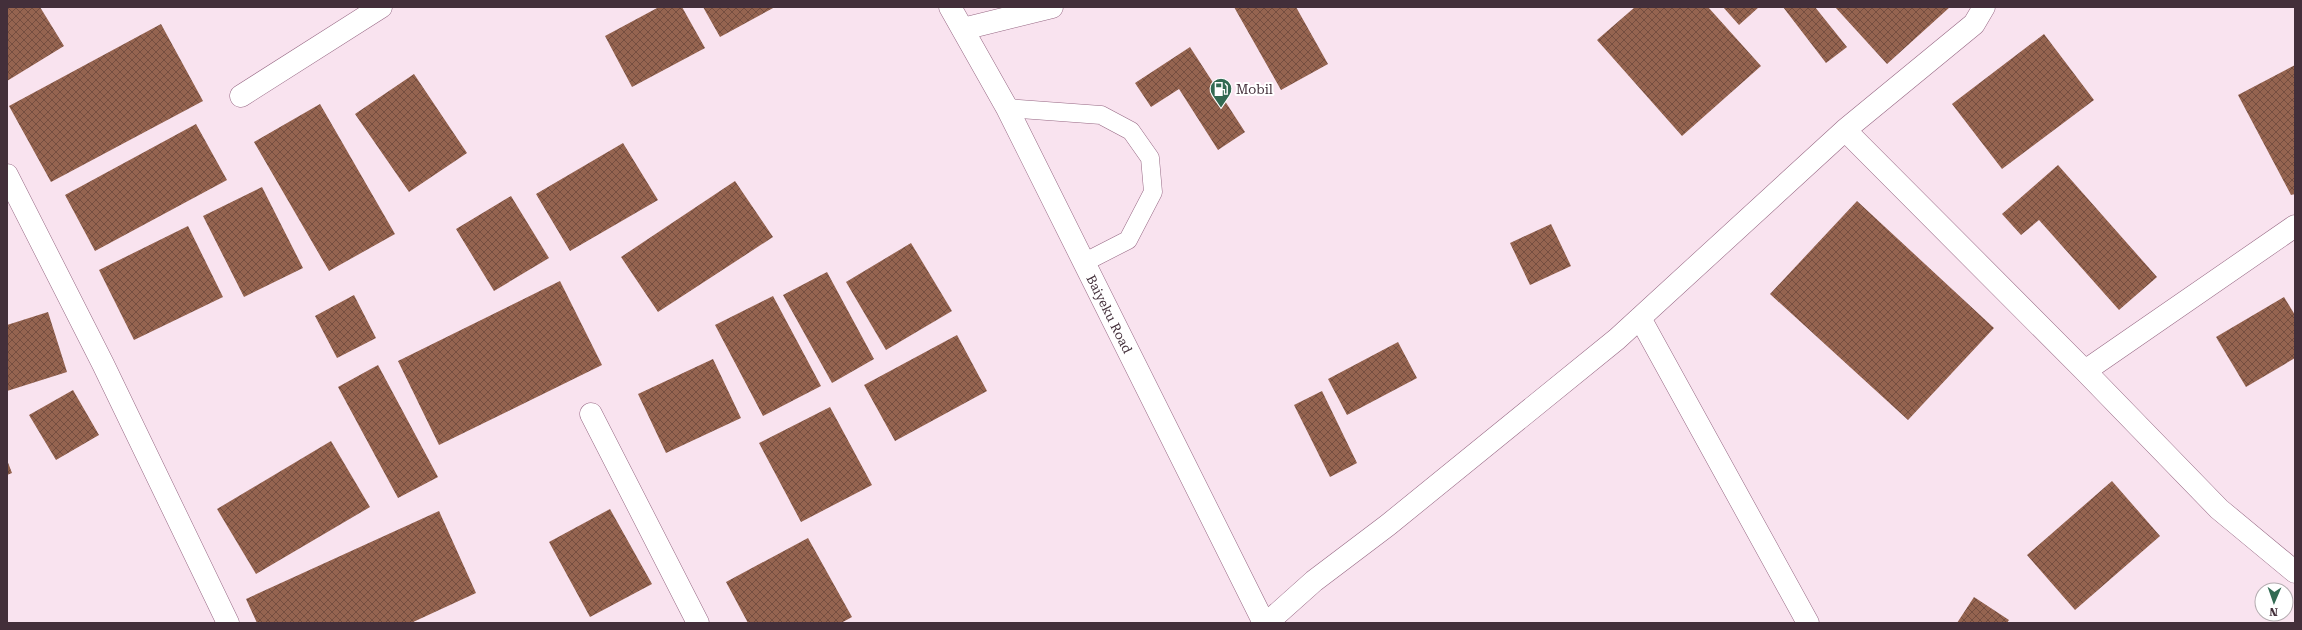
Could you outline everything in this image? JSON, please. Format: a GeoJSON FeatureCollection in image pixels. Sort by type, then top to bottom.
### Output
{"type":"FeatureCollection","features":[{"type":"Feature","properties":{"kind":"street"},"geometry":{"type":"LineString","coordinates":[[241,96],[381,7]]}},
{"type":"Feature","properties":{"kind":"street","name":"Baiyeku Road"},"geometry":{"type":"LineString","coordinates":[[950,7],[1007,108],[1266,623]]}},
{"type":"Feature","properties":{"kind":"street"},"geometry":{"type":"LineString","coordinates":[[963,29],[1052,7]]}},
{"type":"Feature","properties":{"kind":"street"},"geometry":{"type":"LineString","coordinates":[[1266,623],[1314,582],[1618,339],[1845,130],[1974,24],[1984,7]]}},
{"type":"Feature","properties":{"kind":"street"},"geometry":{"type":"LineString","coordinates":[[1845,130],[2086,371],[2218,509],[2295,572]]}},
{"type":"Feature","properties":{"kind":"street"},"geometry":{"type":"LineString","coordinates":[[7,175],[103,364],[228,623]]}},
{"type":"Feature","properties":{"kind":"street"},"geometry":{"type":"LineString","coordinates":[[2086,371],[2295,226]]}},
{"type":"Feature","properties":{"kind":"street"},"geometry":{"type":"LineString","coordinates":[[1640,318],[1808,623]]}},
{"type":"Feature","properties":{"kind":"street"},"geometry":{"type":"LineString","coordinates":[[591,414],[698,623]]}},
{"type":"Feature","properties":{"kind":"lane"},"geometry":{"type":"LineString","coordinates":[[1007,108],[1101,115],[1131,131],[1150,158],[1154,192],[1128,240],[1085,262]]}},
{"type":"Feature","properties":{"kind":"building"},"geometry":{"type":"Polygon","coordinates":[[[7,7],[40,7],[64,46],[7,81],[7,7]]]}},
{"type":"Feature","properties":{"kind":"building"},"geometry":{"type":"Polygon","coordinates":[[[659,7],[682,7],[705,48],[632,87],[605,36],[659,7]]]}},
{"type":"Feature","properties":{"kind":"building"},"geometry":{"type":"Polygon","coordinates":[[[703,7],[775,7],[720,37],[703,7]]]}},
{"type":"Feature","properties":{"kind":"building"},"geometry":{"type":"Polygon","coordinates":[[[1234,7],[1296,7],[1328,64],[1281,90],[1234,7]]]}},
{"type":"Feature","properties":{"kind":"building"},"geometry":{"type":"Polygon","coordinates":[[[1635,7],[1708,7],[1761,66],[1682,136],[1597,40],[1635,7]]]}},
{"type":"Feature","properties":{"kind":"building"},"geometry":{"type":"Polygon","coordinates":[[[1723,7],[1759,7],[1739,25],[1723,7]]]}},
{"type":"Feature","properties":{"kind":"building"},"geometry":{"type":"Polygon","coordinates":[[[1783,7],[1815,7],[1847,47],[1826,63],[1783,7]]]}},
{"type":"Feature","properties":{"kind":"building"},"geometry":{"type":"Polygon","coordinates":[[[1835,7],[1950,7],[1887,64],[1835,7]]]}},
{"type":"Feature","properties":{"kind":"building"},"geometry":{"type":"Polygon","coordinates":[[[161,24],[203,101],[51,182],[9,106],[161,24]]]}},
{"type":"Feature","properties":{"kind":"building"},"geometry":{"type":"Polygon","coordinates":[[[2044,34],[2094,100],[2002,169],[1952,104],[2044,34]]]}},
{"type":"Feature","properties":{"kind":"building"},"geometry":{"type":"Polygon","coordinates":[[[1190,47],[1245,132],[1218,150],[1179,89],[1151,107],[1135,83],[1190,47]]]}},
{"type":"Feature","properties":{"kind":"building"},"geometry":{"type":"Polygon","coordinates":[[[2295,65],[2295,194],[2291,195],[2238,95],[2295,65]]]}},
{"type":"Feature","properties":{"kind":"building"},"geometry":{"type":"Polygon","coordinates":[[[414,74],[467,153],[409,192],[355,114],[414,74]]]}},
{"type":"Feature","properties":{"kind":"building"},"geometry":{"type":"Polygon","coordinates":[[[320,104],[395,234],[329,271],[254,142],[320,104]]]}},
{"type":"Feature","properties":{"kind":"building"},"geometry":{"type":"Polygon","coordinates":[[[196,124],[227,180],[95,251],[65,195],[196,124]]]}},
{"type":"Feature","properties":{"kind":"building"},"geometry":{"type":"Polygon","coordinates":[[[623,143],[658,200],[570,251],[536,194],[623,143]]]}},
{"type":"Feature","properties":{"kind":"building"},"geometry":{"type":"Polygon","coordinates":[[[2058,165],[2157,277],[2119,310],[2039,220],[2021,235],[2002,214],[2058,165]]]}},
{"type":"Feature","properties":{"kind":"building"},"geometry":{"type":"Polygon","coordinates":[[[735,181],[773,237],[658,312],[621,257],[735,181]]]}},
{"type":"Feature","properties":{"kind":"building"},"geometry":{"type":"Polygon","coordinates":[[[262,187],[303,268],[244,297],[203,216],[262,187]]]}},
{"type":"Feature","properties":{"kind":"building"},"geometry":{"type":"Polygon","coordinates":[[[511,196],[549,258],[494,291],[456,229],[511,196]]]}},
{"type":"Feature","properties":{"kind":"building"},"geometry":{"type":"Polygon","coordinates":[[[1857,201],[1994,328],[1908,420],[1770,294],[1857,201]]]}},
{"type":"Feature","properties":{"kind":"building"},"geometry":{"type":"Polygon","coordinates":[[[1551,224],[1571,266],[1530,285],[1510,243],[1551,224]]]}},
{"type":"Feature","properties":{"kind":"building"},"geometry":{"type":"Polygon","coordinates":[[[188,226],[223,297],[134,340],[99,270],[188,226]]]}},
{"type":"Feature","properties":{"kind":"building"},"geometry":{"type":"Polygon","coordinates":[[[911,243],[952,311],[886,350],[846,282],[911,243]]]}},
{"type":"Feature","properties":{"kind":"building"},"geometry":{"type":"Polygon","coordinates":[[[827,272],[874,359],[832,383],[783,295],[827,272]]]}},
{"type":"Feature","properties":{"kind":"building"},"geometry":{"type":"Polygon","coordinates":[[[560,281],[602,365],[439,445],[398,361],[560,281]]]}},
{"type":"Feature","properties":{"kind":"building"},"geometry":{"type":"Polygon","coordinates":[[[354,295],[376,338],[337,358],[315,316],[354,295]]]}},
{"type":"Feature","properties":{"kind":"building"},"geometry":{"type":"Polygon","coordinates":[[[773,296],[821,386],[763,416],[715,325],[773,296]]]}},
{"type":"Feature","properties":{"kind":"building"},"geometry":{"type":"Polygon","coordinates":[[[2284,297],[2295,315],[2295,358],[2246,387],[2216,337],[2284,297]]]}},
{"type":"Feature","properties":{"kind":"building"},"geometry":{"type":"Polygon","coordinates":[[[48,312],[67,372],[7,391],[7,325],[48,312]]]}},
{"type":"Feature","properties":{"kind":"building"},"geometry":{"type":"Polygon","coordinates":[[[957,335],[987,391],[895,441],[864,385],[957,335]]]}},
{"type":"Feature","properties":{"kind":"building"},"geometry":{"type":"Polygon","coordinates":[[[1398,342],[1417,378],[1347,415],[1328,379],[1398,342]]]}},
{"type":"Feature","properties":{"kind":"building"},"geometry":{"type":"Polygon","coordinates":[[[713,359],[741,418],[666,453],[638,394],[713,359]]]}},
{"type":"Feature","properties":{"kind":"building"},"geometry":{"type":"Polygon","coordinates":[[[378,365],[438,477],[398,498],[338,387],[378,365]]]}},
{"type":"Feature","properties":{"kind":"building"},"geometry":{"type":"Polygon","coordinates":[[[73,390],[99,435],[56,460],[29,415],[73,390]]]}},
{"type":"Feature","properties":{"kind":"building"},"geometry":{"type":"Polygon","coordinates":[[[1322,391],[1357,463],[1330,477],[1294,405],[1322,391]]]}},
{"type":"Feature","properties":{"kind":"building"},"geometry":{"type":"Polygon","coordinates":[[[830,407],[872,485],[801,522],[759,443],[830,407]]]}},
{"type":"Feature","properties":{"kind":"building"},"geometry":{"type":"Polygon","coordinates":[[[331,441],[370,507],[256,574],[217,509],[331,441]]]}},
{"type":"Feature","properties":{"kind":"building"},"geometry":{"type":"Polygon","coordinates":[[[7,460],[12,473],[7,475],[7,460]]]}},
{"type":"Feature","properties":{"kind":"building"},"geometry":{"type":"Polygon","coordinates":[[[2112,481],[2160,536],[2075,610],[2027,555],[2112,481]]]}},
{"type":"Feature","properties":{"kind":"building"},"geometry":{"type":"Polygon","coordinates":[[[610,509],[652,584],[590,617],[549,542],[610,509]]]}},
{"type":"Feature","properties":{"kind":"building"},"geometry":{"type":"Polygon","coordinates":[[[439,511],[476,593],[411,623],[257,623],[246,599],[439,511]]]}},
{"type":"Feature","properties":{"kind":"building"},"geometry":{"type":"Polygon","coordinates":[[[808,538],[852,617],[841,623],[748,623],[726,582],[808,538]]]}},
{"type":"Feature","properties":{"kind":"building"},"geometry":{"type":"Polygon","coordinates":[[[1974,597],[2009,620],[2007,623],[1957,623],[1974,597]]]}},
{"type":"Feature","properties":{"kind":"place","name":"Mobil"},"geometry":{"type":"Point","coordinates":[1221,108]}}]}
